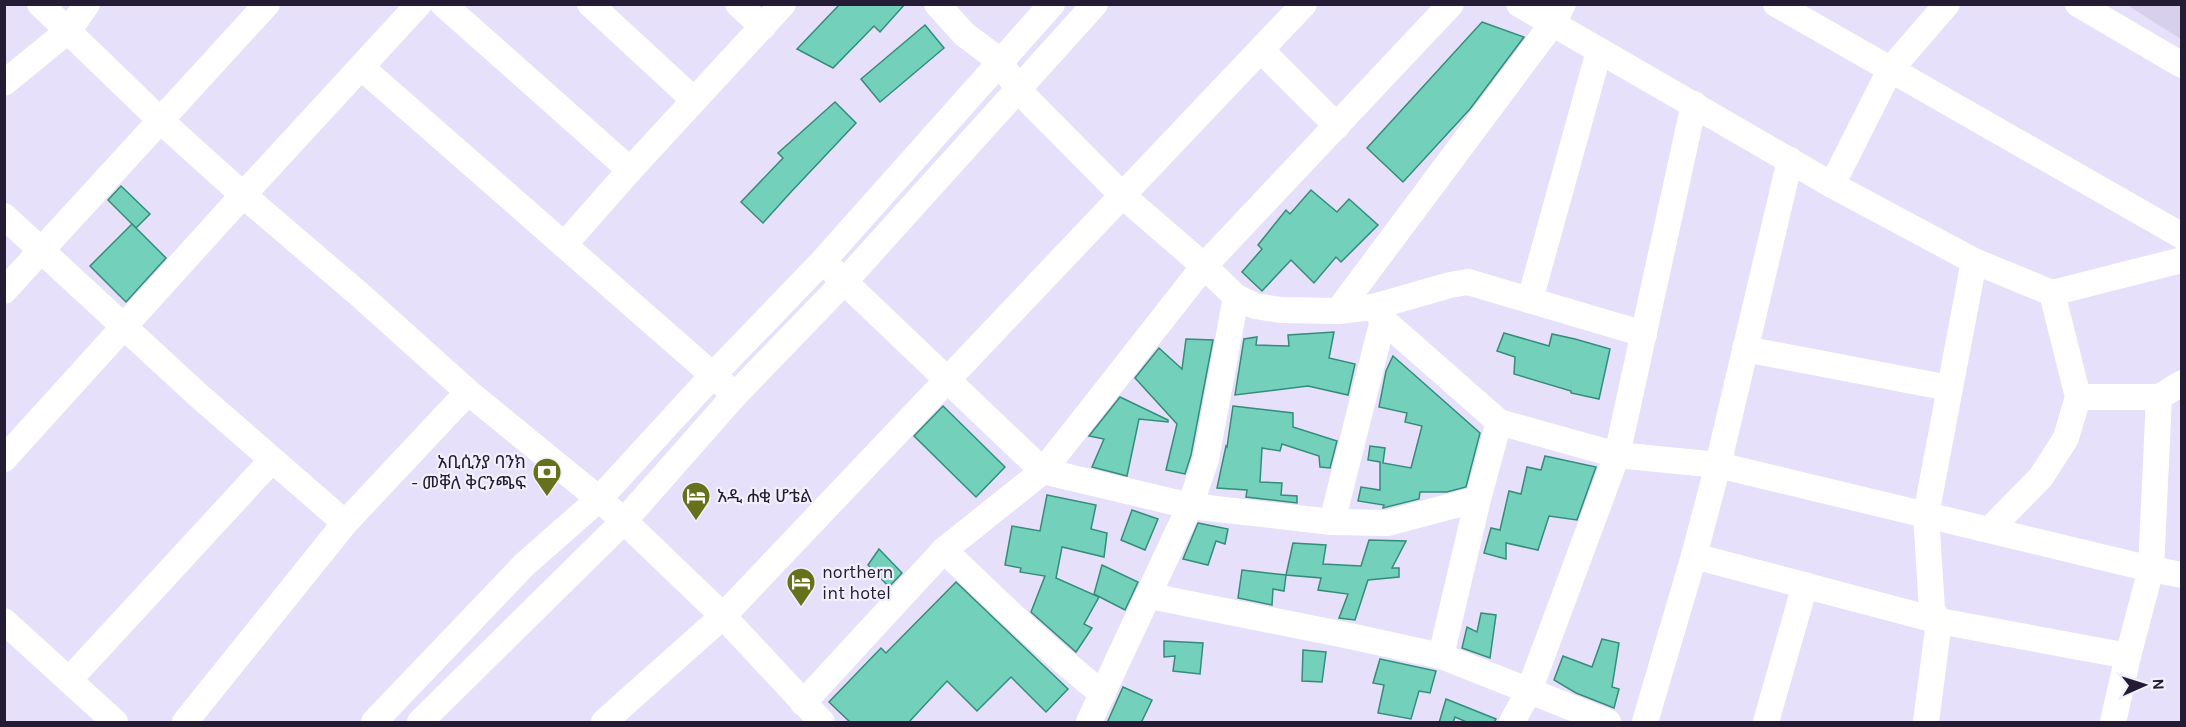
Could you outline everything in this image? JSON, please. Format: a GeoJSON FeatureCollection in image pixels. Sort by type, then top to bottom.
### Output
{"type":"FeatureCollection","features":[{"type":"Feature","properties":{"kind":"street"},"geometry":{"type":"LineString","coordinates":[[40,4],[161,121],[243,195],[360,295],[468,392],[624,521],[723,616],[822,723]]}},
{"type":"Feature","properties":{"kind":"street"},"geometry":{"type":"LineString","coordinates":[[4,83],[69,30],[87,4]]}},
{"type":"Feature","properties":{"kind":"street"},"geometry":{"type":"LineString","coordinates":[[4,291],[267,4]]}},
{"type":"Feature","properties":{"kind":"street"},"geometry":{"type":"LineString","coordinates":[[4,459],[419,4]]}},
{"type":"Feature","properties":{"kind":"street"},"geometry":{"type":"LineString","coordinates":[[443,4],[630,170]]}},
{"type":"Feature","properties":{"kind":"street"},"geometry":{"type":"LineString","coordinates":[[590,4],[694,100]]}},
{"type":"Feature","properties":{"kind":"street"},"geometry":{"type":"LineString","coordinates":[[738,4],[763,27]]}},
{"type":"Feature","properties":{"kind":"street"},"geometry":{"type":"LineString","coordinates":[[564,245],[783,4]]}},
{"type":"Feature","properties":{"kind":"street"},"geometry":{"type":"LineString","coordinates":[[937,4],[964,34],[1000,61],[1018,90],[1123,196],[1236,297],[1255,306],[1281,310],[1378,313],[1450,285],[1468,282],[1644,334]]}},
{"type":"Feature","properties":{"kind":"street"},"geometry":{"type":"LineString","coordinates":[[374,723],[525,564],[600,499],[712,376],[823,261],[1052,4]]}},
{"type":"Feature","properties":{"kind":"street"},"geometry":{"type":"LineString","coordinates":[[420,723],[624,521],[735,395],[845,281],[1095,4]]}},
{"type":"Feature","properties":{"kind":"street"},"geometry":{"type":"LineString","coordinates":[[605,722],[723,616],[1304,4]]}},
{"type":"Feature","properties":{"kind":"street"},"geometry":{"type":"LineString","coordinates":[[803,703],[944,550],[1043,471],[1204,266],[1451,4]]}},
{"type":"Feature","properties":{"kind":"street"},"geometry":{"type":"LineString","coordinates":[[1519,4],[1558,14],[1599,51],[1832,185],[1974,261],[2052,293],[2181,261]]}},
{"type":"Feature","properties":{"kind":"street"},"geometry":{"type":"LineString","coordinates":[[1776,4],[2181,236]]}},
{"type":"Feature","properties":{"kind":"street"},"geometry":{"type":"LineString","coordinates":[[1832,185],[1890,69],[1947,4]]}},
{"type":"Feature","properties":{"kind":"street"},"geometry":{"type":"LineString","coordinates":[[2078,4],[2181,65]]}},
{"type":"Feature","properties":{"kind":"street"},"geometry":{"type":"LineString","coordinates":[[1338,311],[1558,14]]}},
{"type":"Feature","properties":{"kind":"street"},"geometry":{"type":"LineString","coordinates":[[1261,50],[1337,126]]}},
{"type":"Feature","properties":{"kind":"street"},"geometry":{"type":"LineString","coordinates":[[1530,300],[1599,51]]}},
{"type":"Feature","properties":{"kind":"street"},"geometry":{"type":"LineString","coordinates":[[361,67],[735,395]]}},
{"type":"Feature","properties":{"kind":"street"},"geometry":{"type":"LineString","coordinates":[[1512,723],[1529,691],[1617,455],[1694,104]]}},
{"type":"Feature","properties":{"kind":"street"},"geometry":{"type":"LineString","coordinates":[[1645,723],[1718,465],[1790,160]]}},
{"type":"Feature","properties":{"kind":"street"},"geometry":{"type":"LineString","coordinates":[[4,216],[271,461],[345,524]]}},
{"type":"Feature","properties":{"kind":"street"},"geometry":{"type":"LineString","coordinates":[[823,261],[1043,471],[1190,506],[1332,522],[1388,523],[1478,499]]}},
{"type":"Feature","properties":{"kind":"street"},"geometry":{"type":"LineString","coordinates":[[1926,723],[1939,621],[1932,609],[1926,515],[1974,261]]}},
{"type":"Feature","properties":{"kind":"street"},"geometry":{"type":"LineString","coordinates":[[1990,529],[2041,477],[2066,438],[2078,397],[2052,293]]}},
{"type":"Feature","properties":{"kind":"street"},"geometry":{"type":"LineString","coordinates":[[1089,723],[1190,506],[1206,459],[1236,297]]}},
{"type":"Feature","properties":{"kind":"street"},"geometry":{"type":"LineString","coordinates":[[1378,313],[1499,422],[1617,455],[1718,465],[2181,575]]}},
{"type":"Feature","properties":{"kind":"street"},"geometry":{"type":"LineString","coordinates":[[1332,522],[1378,313]]}},
{"type":"Feature","properties":{"kind":"street"},"geometry":{"type":"LineString","coordinates":[[1745,349],[1949,388]]}},
{"type":"Feature","properties":{"kind":"street"},"geometry":{"type":"LineString","coordinates":[[2078,397],[2159,397],[2181,383]]}},
{"type":"Feature","properties":{"kind":"street"},"geometry":{"type":"LineString","coordinates":[[185,723],[345,524],[468,392]]}},
{"type":"Feature","properties":{"kind":"street"},"geometry":{"type":"LineString","coordinates":[[2113,723],[2151,569],[2159,397]]}},
{"type":"Feature","properties":{"kind":"street"},"geometry":{"type":"LineString","coordinates":[[1441,656],[1478,499],[1499,422]]}},
{"type":"Feature","properties":{"kind":"street"},"geometry":{"type":"LineString","coordinates":[[69,680],[271,461]]}},
{"type":"Feature","properties":{"kind":"street"},"geometry":{"type":"LineString","coordinates":[[944,550],[1020,625],[1103,694]]}},
{"type":"Feature","properties":{"kind":"street"},"geometry":{"type":"LineString","coordinates":[[1694,556],[1939,621],[2128,656]]}},
{"type":"Feature","properties":{"kind":"street"},"geometry":{"type":"LineString","coordinates":[[1766,723],[1805,585]]}},
{"type":"Feature","properties":{"kind":"street"},"geometry":{"type":"LineString","coordinates":[[1149,596],[1441,656],[1608,723]]}},
{"type":"Feature","properties":{"kind":"street"},"geometry":{"type":"LineString","coordinates":[[4,621],[115,723]]}},
{"type":"Feature","properties":{"kind":"shaded area"},"geometry":{"type":"Polygon","coordinates":[[[2127,5],[2181,5],[2181,39],[2127,5]]]}},
{"type":"Feature","properties":{"kind":"building"},"geometry":{"type":"Polygon","coordinates":[[[840,4],[905,4],[880,32],[874,26],[833,68],[797,49],[840,4]]]}},
{"type":"Feature","properties":{"kind":"building"},"geometry":{"type":"Polygon","coordinates":[[[1482,22],[1524,37],[1470,109],[1403,182],[1367,148],[1482,22]]]}},
{"type":"Feature","properties":{"kind":"building"},"geometry":{"type":"Polygon","coordinates":[[[925,25],[944,48],[880,102],[861,79],[925,25]]]}},
{"type":"Feature","properties":{"kind":"building"},"geometry":{"type":"Polygon","coordinates":[[[835,102],[856,123],[763,223],[741,202],[783,158],[778,153],[835,102]]]}},
{"type":"Feature","properties":{"kind":"building"},"geometry":{"type":"Polygon","coordinates":[[[121,186],[150,214],[136,228],[108,200],[121,186]]]}},
{"type":"Feature","properties":{"kind":"building"},"geometry":{"type":"Polygon","coordinates":[[[1311,190],[1337,212],[1349,199],[1378,225],[1341,262],[1336,257],[1314,283],[1291,260],[1262,291],[1242,272],[1262,249],[1258,245],[1286,210],[1290,214],[1311,190]]]}},
{"type":"Feature","properties":{"kind":"building"},"geometry":{"type":"Polygon","coordinates":[[[132,224],[166,258],[126,302],[90,266],[132,224]]]}},
{"type":"Feature","properties":{"kind":"building"},"geometry":{"type":"Polygon","coordinates":[[[1334,332],[1329,358],[1355,364],[1348,395],[1308,386],[1235,395],[1244,339],[1257,337],[1256,345],[1289,346],[1288,335],[1334,332]]]}},
{"type":"Feature","properties":{"kind":"building"},"geometry":{"type":"Polygon","coordinates":[[[1504,333],[1549,346],[1552,334],[1610,349],[1599,399],[1571,393],[1571,391],[1514,374],[1515,357],[1497,351],[1504,333]]]}},
{"type":"Feature","properties":{"kind":"building"},"geometry":{"type":"Polygon","coordinates":[[[1186,339],[1213,340],[1191,455],[1185,474],[1166,470],[1177,424],[1135,378],[1159,348],[1182,369],[1186,339]]]}},
{"type":"Feature","properties":{"kind":"building"},"geometry":{"type":"Polygon","coordinates":[[[1393,356],[1480,433],[1466,487],[1447,492],[1420,492],[1419,499],[1383,508],[1384,505],[1358,501],[1361,487],[1380,490],[1380,462],[1368,460],[1370,446],[1385,448],[1383,463],[1411,468],[1422,426],[1405,422],[1407,413],[1379,407],[1386,371],[1393,356]]]}},
{"type":"Feature","properties":{"kind":"building"},"geometry":{"type":"Polygon","coordinates":[[[1120,397],[1168,420],[1168,422],[1139,419],[1127,476],[1092,467],[1104,439],[1089,436],[1120,397]]]}},
{"type":"Feature","properties":{"kind":"building"},"geometry":{"type":"Polygon","coordinates":[[[943,406],[1005,467],[976,497],[914,436],[943,406]]]}},
{"type":"Feature","properties":{"kind":"building"},"geometry":{"type":"Polygon","coordinates":[[[1233,406],[1293,413],[1293,427],[1337,441],[1330,468],[1320,467],[1319,456],[1282,444],[1280,451],[1262,448],[1260,482],[1282,483],[1281,495],[1297,496],[1297,503],[1246,497],[1247,490],[1217,488],[1227,447],[1233,406]]]}},
{"type":"Feature","properties":{"kind":"building"},"geometry":{"type":"Polygon","coordinates":[[[1545,456],[1596,467],[1577,520],[1549,516],[1538,550],[1506,543],[1506,559],[1484,553],[1491,528],[1500,530],[1509,491],[1521,494],[1527,467],[1541,470],[1545,456]]]}},
{"type":"Feature","properties":{"kind":"building"},"geometry":{"type":"Polygon","coordinates":[[[1047,495],[1096,505],[1091,529],[1107,533],[1104,557],[1062,547],[1056,578],[1099,597],[1084,624],[1092,628],[1076,652],[1031,612],[1045,576],[1020,572],[1021,568],[1005,565],[1012,526],[1040,531],[1047,495]]]}},
{"type":"Feature","properties":{"kind":"building"},"geometry":{"type":"Polygon","coordinates":[[[1132,510],[1158,519],[1145,550],[1121,540],[1132,510]]]}},
{"type":"Feature","properties":{"kind":"building"},"geometry":{"type":"Polygon","coordinates":[[[1198,523],[1228,529],[1225,544],[1216,541],[1208,565],[1183,559],[1198,523]]]}},
{"type":"Feature","properties":{"kind":"building"},"geometry":{"type":"Polygon","coordinates":[[[1369,540],[1406,541],[1392,568],[1399,568],[1399,577],[1368,580],[1355,620],[1339,618],[1348,594],[1318,590],[1321,578],[1286,575],[1293,543],[1326,545],[1323,564],[1361,566],[1369,540]]]}},
{"type":"Feature","properties":{"kind":"building"},"geometry":{"type":"Polygon","coordinates":[[[879,549],[902,573],[889,587],[868,565],[879,549]]]}},
{"type":"Feature","properties":{"kind":"building"},"geometry":{"type":"Polygon","coordinates":[[[1102,565],[1138,582],[1125,610],[1094,594],[1102,565]]]}},
{"type":"Feature","properties":{"kind":"building"},"geometry":{"type":"Polygon","coordinates":[[[1242,570],[1286,575],[1284,591],[1273,589],[1272,605],[1238,598],[1242,570]]]}},
{"type":"Feature","properties":{"kind":"building"},"geometry":{"type":"Polygon","coordinates":[[[956,582],[1068,689],[1046,712],[1011,677],[977,711],[947,681],[908,723],[851,723],[829,702],[881,648],[886,653],[956,582]]]}},
{"type":"Feature","properties":{"kind":"building"},"geometry":{"type":"Polygon","coordinates":[[[1481,613],[1496,615],[1490,658],[1462,648],[1467,627],[1477,632],[1481,613]]]}},
{"type":"Feature","properties":{"kind":"building"},"geometry":{"type":"Polygon","coordinates":[[[1602,639],[1619,643],[1612,687],[1619,689],[1614,708],[1576,693],[1554,680],[1563,656],[1592,667],[1602,639]]]}},
{"type":"Feature","properties":{"kind":"building"},"geometry":{"type":"Polygon","coordinates":[[[1164,641],[1203,643],[1200,674],[1173,671],[1175,656],[1164,657],[1164,641]]]}},
{"type":"Feature","properties":{"kind":"building"},"geometry":{"type":"Polygon","coordinates":[[[1303,650],[1326,652],[1322,682],[1302,681],[1303,650]]]}},
{"type":"Feature","properties":{"kind":"building"},"geometry":{"type":"Polygon","coordinates":[[[1380,659],[1436,671],[1430,693],[1419,691],[1411,719],[1378,713],[1384,685],[1373,683],[1380,659]]]}},
{"type":"Feature","properties":{"kind":"building"},"geometry":{"type":"Polygon","coordinates":[[[1123,687],[1152,700],[1141,723],[1107,723],[1123,687]]]}},
{"type":"Feature","properties":{"kind":"building"},"geometry":{"type":"Polygon","coordinates":[[[1446,699],[1496,719],[1494,723],[1469,723],[1455,717],[1453,723],[1439,723],[1446,699]]]}},
{"type":"Feature","properties":{"kind":"place","name":"አቢሲንያ ባንክ - መቐለ ቅርንጫፍ"},"geometry":{"type":"Point","coordinates":[547,498]}},
{"type":"Feature","properties":{"kind":"place","name":"አዲ ሐቂ ሆቴል"},"geometry":{"type":"Point","coordinates":[696,522]}},
{"type":"Feature","properties":{"kind":"place","name":"northern int hotel"},"geometry":{"type":"Point","coordinates":[801,608]}}]}
